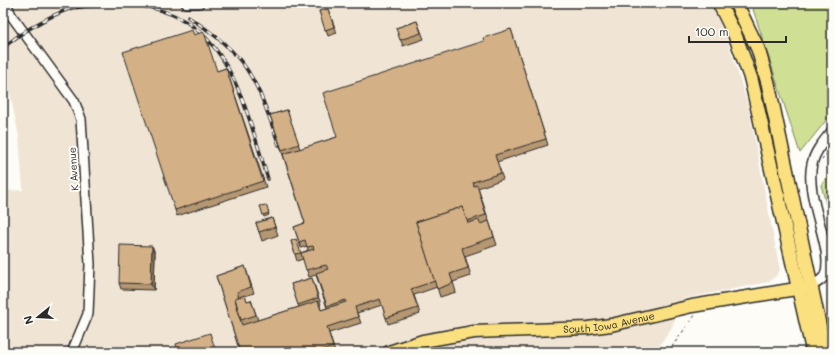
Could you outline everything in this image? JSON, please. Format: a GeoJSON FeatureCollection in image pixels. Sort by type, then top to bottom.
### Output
{"type":"FeatureCollection","features":[{"type":"Feature","properties":{"kind":"highway"},"geometry":{"type":"LineString","coordinates":[[719,3],[735,35],[751,79],[805,288],[825,352]]}},
{"type":"Feature","properties":{"kind":"highway"},"geometry":{"type":"LineString","coordinates":[[736,3],[758,49],[768,83],[805,288],[812,352]]}},
{"type":"Feature","properties":{"kind":"main road","name":"South Iowa Avenue"},"geometry":{"type":"LineString","coordinates":[[389,352],[423,341],[474,332],[588,328],[611,325],[702,305],[805,288]]}},
{"type":"Feature","properties":{"kind":"street","name":"K Avenue"},"geometry":{"type":"LineString","coordinates":[[6,3],[12,15],[74,101],[81,119],[90,264],[88,314],[72,352]]}},
{"type":"Feature","properties":{"kind":"street"},"geometry":{"type":"LineString","coordinates":[[186,3],[199,3]]}},
{"type":"Feature","properties":{"kind":"street","name":"South Iowa Avenue"},"geometry":{"type":"LineString","coordinates":[[805,288],[824,276],[828,264],[827,254],[813,199],[810,177],[816,151],[832,131]]}},
{"type":"Feature","properties":{"kind":"path"},"geometry":{"type":"LineString","coordinates":[[818,165],[832,147]]}},
{"type":"Feature","properties":{"kind":"path"},"geometry":{"type":"LineString","coordinates":[[668,352],[702,305]]}},
{"type":"Feature","properties":{"kind":"shaded area"},"geometry":{"type":"Polygon","coordinates":[[[3,3],[710,3],[727,39],[748,105],[780,270],[776,276],[768,282],[683,299],[672,327],[655,352],[3,352],[3,191],[23,190],[19,137],[3,61],[3,3]]]}},
{"type":"Feature","properties":{"kind":"green space"},"geometry":{"type":"Polygon","coordinates":[[[751,3],[832,3],[832,113],[800,153],[751,3]]]}},
{"type":"Feature","properties":{"kind":"green space"},"geometry":{"type":"Polygon","coordinates":[[[832,170],[832,226],[821,185],[832,170]]]}},
{"type":"Feature","properties":{"kind":"building"},"geometry":{"type":"Polygon","coordinates":[[[328,9],[334,27],[325,30],[319,11],[328,9]]]}},
{"type":"Feature","properties":{"kind":"building"},"geometry":{"type":"Polygon","coordinates":[[[417,21],[421,33],[400,40],[396,28],[417,21]]]}},
{"type":"Feature","properties":{"kind":"building"},"geometry":{"type":"Polygon","coordinates":[[[511,29],[546,139],[495,155],[501,173],[473,182],[474,186],[477,185],[486,215],[467,221],[462,207],[416,222],[435,281],[411,289],[418,308],[386,318],[380,299],[355,307],[358,317],[327,327],[333,347],[316,352],[240,352],[216,276],[245,266],[251,287],[237,292],[239,297],[235,298],[236,307],[242,325],[318,301],[321,310],[346,302],[346,300],[327,306],[316,273],[328,269],[326,265],[306,270],[301,253],[314,249],[313,246],[307,247],[305,240],[299,242],[294,227],[305,223],[283,154],[337,137],[323,93],[484,41],[483,38],[511,29]]]}},
{"type":"Feature","properties":{"kind":"building"},"geometry":{"type":"Polygon","coordinates":[[[192,30],[194,35],[203,32],[205,35],[217,71],[226,68],[263,181],[175,210],[123,52],[192,30]]]}},
{"type":"Feature","properties":{"kind":"building"},"geometry":{"type":"Polygon","coordinates":[[[287,110],[299,144],[282,150],[270,115],[287,110]]]}},
{"type":"Feature","properties":{"kind":"building"},"geometry":{"type":"Polygon","coordinates":[[[266,205],[269,213],[263,215],[260,206],[266,205]]]}},
{"type":"Feature","properties":{"kind":"building"},"geometry":{"type":"Polygon","coordinates":[[[462,207],[468,223],[479,220],[480,224],[489,221],[494,237],[462,248],[468,268],[450,274],[453,283],[437,289],[416,222],[462,207]]]}},
{"type":"Feature","properties":{"kind":"building"},"geometry":{"type":"Polygon","coordinates":[[[272,218],[275,227],[259,232],[256,223],[272,218]]]}},
{"type":"Feature","properties":{"kind":"building"},"geometry":{"type":"Polygon","coordinates":[[[296,239],[301,253],[295,254],[291,241],[296,239]]]}},
{"type":"Feature","properties":{"kind":"building"},"geometry":{"type":"Polygon","coordinates":[[[120,245],[152,246],[151,284],[119,283],[120,245]]]}},
{"type":"Feature","properties":{"kind":"building"},"geometry":{"type":"Polygon","coordinates":[[[312,278],[318,298],[298,305],[291,284],[312,278]]]}},
{"type":"Feature","properties":{"kind":"building"},"geometry":{"type":"Polygon","coordinates":[[[245,295],[247,301],[251,300],[256,315],[241,320],[235,298],[245,295]]]}},
{"type":"Feature","properties":{"kind":"building"},"geometry":{"type":"Polygon","coordinates":[[[210,333],[216,352],[178,352],[176,344],[210,333]]]}},
{"type":"Feature","properties":{"kind":"railway"},"geometry":{"type":"LineString","coordinates":[[70,8],[99,4],[148,7],[179,18],[203,35],[222,57],[236,84],[248,114],[268,179]]}},
{"type":"Feature","properties":{"kind":"railway"},"geometry":{"type":"LineString","coordinates":[[3,48],[37,24],[74,7]]}},
{"type":"Feature","properties":{"kind":"railway"},"geometry":{"type":"LineString","coordinates":[[188,17],[208,30],[224,44],[248,71],[264,103],[279,145]]}}]}
